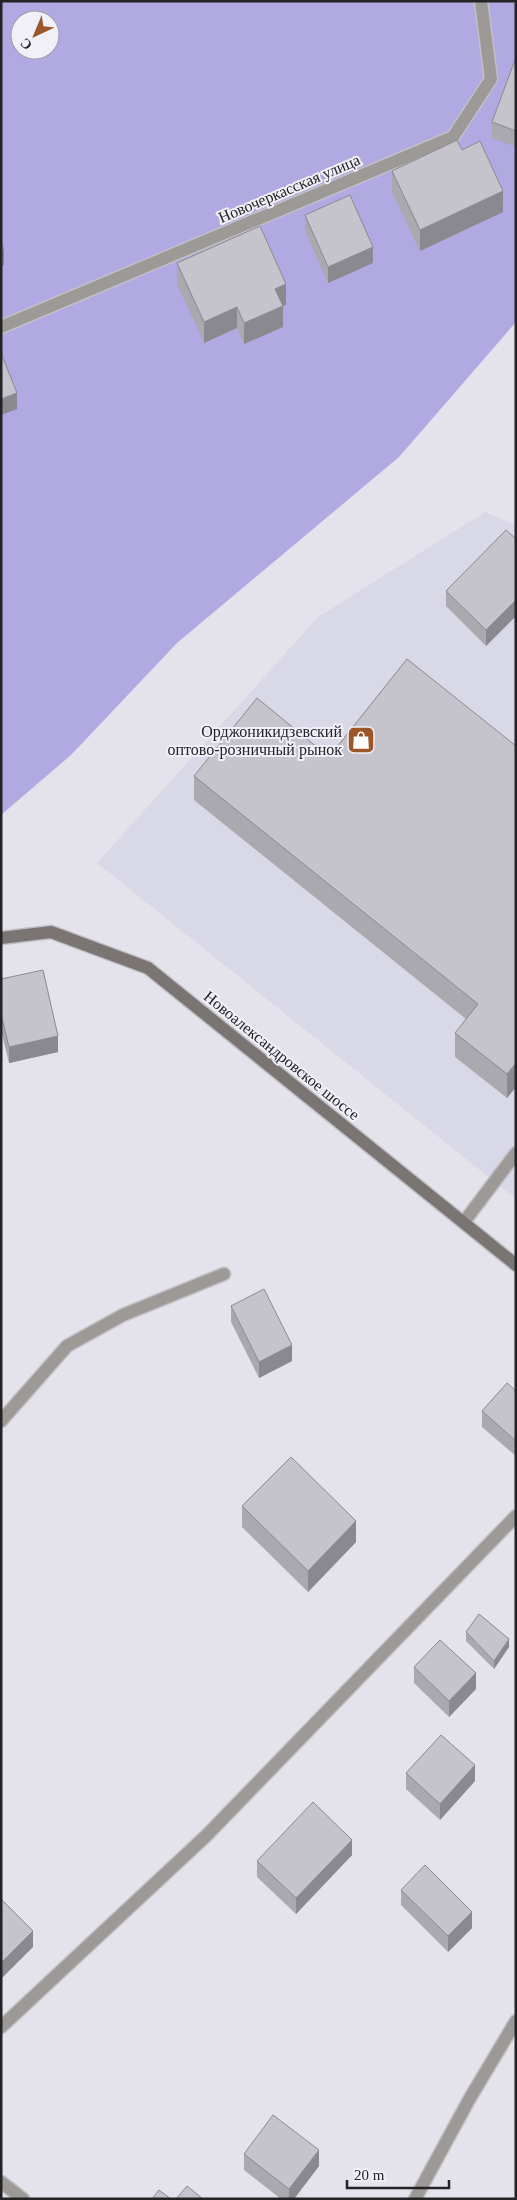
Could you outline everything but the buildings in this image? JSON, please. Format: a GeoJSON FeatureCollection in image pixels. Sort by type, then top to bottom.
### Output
{"type":"FeatureCollection","features":[{"type":"Feature","properties":{"kind":"main road","name":"Новоалександровское шоссе"},"geometry":{"type":"LineString","coordinates":[[1,938],[51,932],[148,968],[516,1265]]}},
{"type":"Feature","properties":{"kind":"street","name":"Новочеркасская улица"},"geometry":{"type":"LineString","coordinates":[[1,327],[453,137],[491,79],[481,1]]}},
{"type":"Feature","properties":{"kind":"street"},"geometry":{"type":"LineString","coordinates":[[464,1222],[516,1153]]}},
{"type":"Feature","properties":{"kind":"street"},"geometry":{"type":"LineString","coordinates":[[1,1421],[67,1346],[123,1315],[224,1274]]}},
{"type":"Feature","properties":{"kind":"street"},"geometry":{"type":"LineString","coordinates":[[1,2027],[207,1835],[516,1516]]}},
{"type":"Feature","properties":{"kind":"street"},"geometry":{"type":"LineString","coordinates":[[415,2199],[470,2098],[516,2021]]}},
{"type":"Feature","properties":{"kind":"street"},"geometry":{"type":"LineString","coordinates":[[1,2182],[23,2199]]}},
{"type":"Feature","properties":{"kind":"shaded area"},"geometry":{"type":"Polygon","coordinates":[[[1,1],[516,1],[516,322],[399,457],[177,643],[71,755],[1,815],[1,1]]]}},
{"type":"Feature","properties":{"kind":"shaded area","name":"Орджоникидзевский оптово-розничный рынок"},"geometry":{"type":"Polygon","coordinates":[[[485,512],[516,525],[516,1199],[97,863],[318,617],[485,512]]]}},
{"type":"Feature","properties":{"kind":"place","name":"Орджоникидзевский оптово-розничный рынок"},"geometry":{"type":"Point","coordinates":[361,740]}}]}
